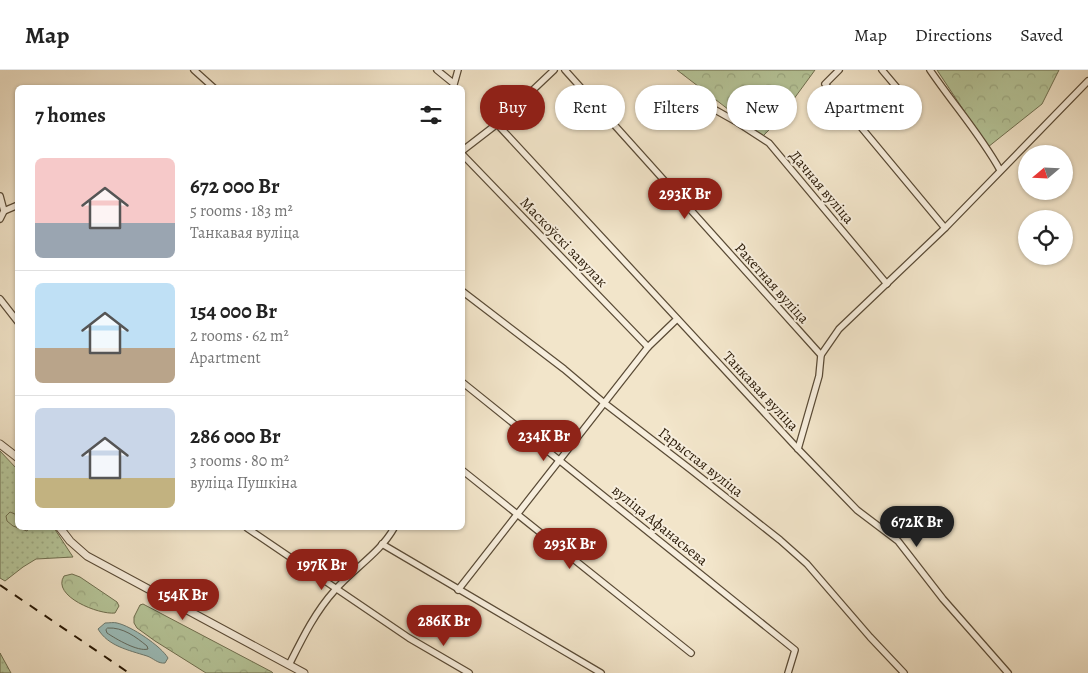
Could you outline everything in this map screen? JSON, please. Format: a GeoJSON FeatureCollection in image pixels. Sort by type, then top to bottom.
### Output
{"type":"FeatureCollection","features":[{"type":"Feature","properties":{"kind":"street"},"geometry":{"type":"LineString","coordinates":[[194,70],[211,85]]}},
{"type":"Feature","properties":{"kind":"street"},"geometry":{"type":"LineString","coordinates":[[437,70],[453,85],[458,70]]}},
{"type":"Feature","properties":{"kind":"street"},"geometry":{"type":"LineString","coordinates":[[538,85],[554,70]]}},
{"type":"Feature","properties":{"kind":"street","name":"Ракетная вуліца"},"geometry":{"type":"LineString","coordinates":[[565,70],[821,355]]}},
{"type":"Feature","properties":{"kind":"street"},"geometry":{"type":"LineString","coordinates":[[840,70],[825,84],[944,228]]}},
{"type":"Feature","properties":{"kind":"street"},"geometry":{"type":"LineString","coordinates":[[882,70],[895,85]]}},
{"type":"Feature","properties":{"kind":"street"},"geometry":{"type":"LineString","coordinates":[[930,70],[944,92],[988,147],[1000,170]]}},
{"type":"Feature","properties":{"kind":"street"},"geometry":{"type":"LineString","coordinates":[[798,450],[819,376],[821,355],[839,329],[944,228],[1088,81]]}},
{"type":"Feature","properties":{"kind":"street","name":"Дачная вуліца"},"geometry":{"type":"LineString","coordinates":[[717,111],[769,143],[887,284]]}},
{"type":"Feature","properties":{"kind":"street"},"geometry":{"type":"LineString","coordinates":[[465,151],[490,130]]}},
{"type":"Feature","properties":{"kind":"street","name":"Танкавая вуліца"},"geometry":{"type":"LineString","coordinates":[[503,130],[798,450],[857,510],[898,541],[943,599],[1008,673]]}},
{"type":"Feature","properties":{"kind":"street","name":"Маскоўскі завулак"},"geometry":{"type":"LineString","coordinates":[[465,156],[648,347]]}},
{"type":"Feature","properties":{"kind":"street"},"geometry":{"type":"LineString","coordinates":[[0,196],[4,211]]}},
{"type":"Feature","properties":{"kind":"street"},"geometry":{"type":"LineString","coordinates":[[0,219],[4,211],[15,206]]}},
{"type":"Feature","properties":{"kind":"street","name":"Гарыстая вуліца"},"geometry":{"type":"LineString","coordinates":[[465,293],[564,369],[807,564],[904,673]]}},
{"type":"Feature","properties":{"kind":"street"},"geometry":{"type":"LineString","coordinates":[[0,299],[15,318]]}},
{"type":"Feature","properties":{"kind":"street"},"geometry":{"type":"LineString","coordinates":[[458,590],[519,514],[603,402],[648,347],[677,320]]}},
{"type":"Feature","properties":{"kind":"street","name":"вуліца Афанасьева"},"geometry":{"type":"LineString","coordinates":[[465,384],[795,650],[788,673]]}},
{"type":"Feature","properties":{"kind":"street"},"geometry":{"type":"LineString","coordinates":[[0,444],[15,456]]}},
{"type":"Feature","properties":{"kind":"street"},"geometry":{"type":"LineString","coordinates":[[465,472],[691,653]]}},
{"type":"Feature","properties":{"kind":"street"},"geometry":{"type":"LineString","coordinates":[[62,530],[70,541],[87,556],[304,673]]}},
{"type":"Feature","properties":{"kind":"street"},"geometry":{"type":"LineString","coordinates":[[250,530],[409,638],[469,673]]}},
{"type":"Feature","properties":{"kind":"street"},"geometry":{"type":"LineString","coordinates":[[289,666],[310,623],[336,588],[382,544],[392,530]]}},
{"type":"Feature","properties":{"kind":"street"},"geometry":{"type":"LineString","coordinates":[[382,544],[601,673]]}},
{"type":"Feature","properties":{"kind":"green space"},"geometry":{"type":"Polygon","coordinates":[[[677,70],[815,70],[797,95],[797,85],[727,85],[727,108],[717,101],[717,85],[697,85],[677,70]]]}},
{"type":"Feature","properties":{"kind":"green space"},"geometry":{"type":"Polygon","coordinates":[[[937,70],[1059,70],[1042,104],[988,147],[937,70]]]}},
{"type":"Feature","properties":{"kind":"green space"},"geometry":{"type":"Polygon","coordinates":[[[755,130],[769,130],[763,136],[755,130]]]}},
{"type":"Feature","properties":{"kind":"green space"},"geometry":{"type":"Polygon","coordinates":[[[0,451],[15,467],[15,530],[55,530],[73,557],[36,559],[5,581],[0,578],[0,451]]]}},
{"type":"Feature","properties":{"kind":"green space"},"geometry":{"type":"Polygon","coordinates":[[[10,512],[15,514],[15,527],[7,521],[6,516],[10,512]]]}},
{"type":"Feature","properties":{"kind":"green space"},"geometry":{"type":"Polygon","coordinates":[[[72,574],[80,577],[117,602],[119,606],[115,613],[98,611],[70,597],[64,590],[62,583],[64,576],[72,574]]]}},
{"type":"Feature","properties":{"kind":"green space"},"geometry":{"type":"Polygon","coordinates":[[[143,604],[273,673],[206,673],[137,628],[134,623],[134,617],[140,605],[143,604]]]}},
{"type":"Feature","properties":{"kind":"green space"},"geometry":{"type":"Polygon","coordinates":[[[0,653],[11,673],[0,673],[0,653]]]}},
{"type":"Feature","properties":{"kind":"water"},"geometry":{"type":"Polygon","coordinates":[[[105,623],[123,625],[145,637],[168,658],[165,663],[160,663],[107,640],[98,629],[105,623]]]}},
{"type":"Feature","properties":{"kind":"railway"},"geometry":{"type":"LineString","coordinates":[[0,585],[129,673]]}}]}
